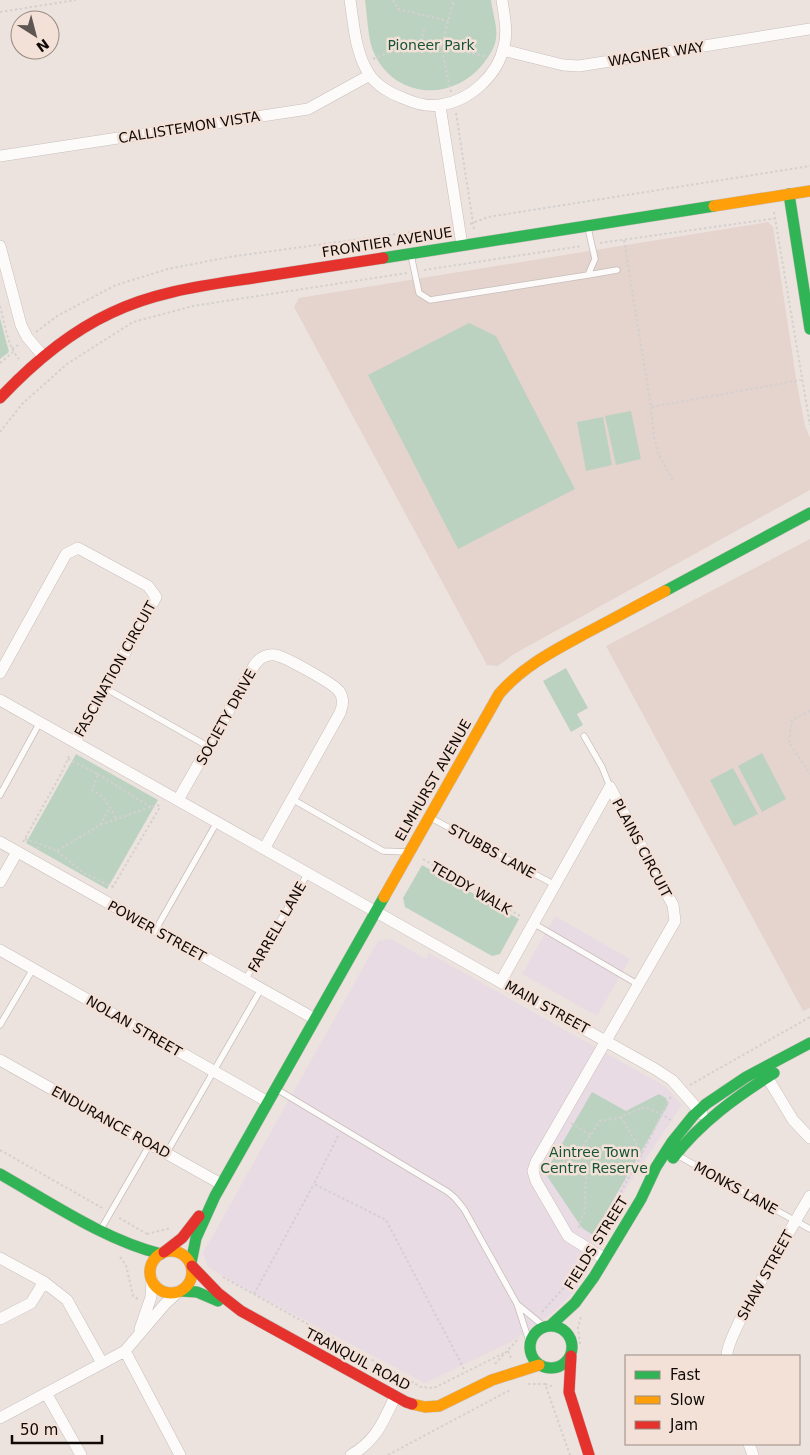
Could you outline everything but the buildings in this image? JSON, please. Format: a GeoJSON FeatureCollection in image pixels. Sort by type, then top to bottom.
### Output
{"type":"FeatureCollection","features":[{"type":"Feature","properties":{"kind":"street"},"geometry":{"type":"LineString","coordinates":[[350,0],[357,46],[370,75],[392,94],[424,105],[440,106],[453,102],[473,91],[487,80],[501,55],[506,30],[502,0]]}},
{"type":"Feature","properties":{"kind":"street","name":"WAGNER WAY"},"geometry":{"type":"LineString","coordinates":[[501,55],[579,66],[810,29]]}},
{"type":"Feature","properties":{"kind":"street","name":"CALLISTEMON VISTA"},"geometry":{"type":"LineString","coordinates":[[0,156],[308,109],[370,75]]}},
{"type":"Feature","properties":{"kind":"street"},"geometry":{"type":"LineString","coordinates":[[440,106],[462,245]]}},
{"type":"Feature","properties":{"kind":"street","name":"FRONTIER AVENUE"},"geometry":{"type":"LineString","coordinates":[[0,398],[28,368],[75,332],[118,310],[156,296],[204,286],[810,191]]}},
{"type":"Feature","properties":{"kind":"street"},"geometry":{"type":"LineString","coordinates":[[789,194],[810,329]]}},
{"type":"Feature","properties":{"kind":"street"},"geometry":{"type":"LineString","coordinates":[[0,246],[21,326],[27,337],[43,356]]}},
{"type":"Feature","properties":{"kind":"street","name":"ELMHURST AVENUE"},"geometry":{"type":"LineString","coordinates":[[191,1265],[196,1238],[221,1184],[499,694],[521,672],[547,654],[810,513]]}},
{"type":"Feature","properties":{"kind":"street","name":"FASCINATION CIRCUIT"},"geometry":{"type":"LineString","coordinates":[[0,673],[66,554],[78,548],[148,586],[156,597],[75,742]]}},
{"type":"Feature","properties":{"kind":"street","name":"SOCIETY DRIVE"},"geometry":{"type":"LineString","coordinates":[[178,800],[255,664],[262,657],[273,654],[283,657],[336,688],[342,696],[342,710],[264,849]]}},
{"type":"Feature","properties":{"kind":"street","name":"MAIN STREET"},"geometry":{"type":"LineString","coordinates":[[0,700],[607,1040],[672,1080],[707,1120]]}},
{"type":"Feature","properties":{"kind":"street","name":"PLAINS CIRCUIT"},"geometry":{"type":"LineString","coordinates":[[500,981],[610,787]]}},
{"type":"Feature","properties":{"kind":"street","name":"PLAINS CIRCUIT"},"geometry":{"type":"LineString","coordinates":[[591,1245],[573,1241],[564,1232],[536,1181],[533,1171],[536,1162],[675,921],[673,905],[610,787]]}},
{"type":"Feature","properties":{"kind":"street","name":"POWER STREET"},"geometry":{"type":"LineString","coordinates":[[0,842],[315,1019]]}},
{"type":"Feature","properties":{"kind":"street"},"geometry":{"type":"LineString","coordinates":[[0,882],[17,852]]}},
{"type":"Feature","properties":{"kind":"street","name":"NOLAN STREET"},"geometry":{"type":"LineString","coordinates":[[0,950],[268,1102]]}},
{"type":"Feature","properties":{"kind":"street","name":"FIELDS STREET"},"geometry":{"type":"LineString","coordinates":[[641,1199],[676,1154],[707,1120],[765,1073],[810,1043]]}},
{"type":"Feature","properties":{"kind":"street","name":"FIELDS STREET"},"geometry":{"type":"LineString","coordinates":[[568,1335],[576,1303],[605,1259],[641,1199],[656,1167],[681,1129],[699,1110],[724,1091],[810,1052]]}},
{"type":"Feature","properties":{"kind":"street","name":"ENDURANCE ROAD"},"geometry":{"type":"LineString","coordinates":[[0,1060],[221,1184]]}},
{"type":"Feature","properties":{"kind":"street"},"geometry":{"type":"LineString","coordinates":[[765,1073],[793,1120],[810,1138]]}},
{"type":"Feature","properties":{"kind":"street"},"geometry":{"type":"LineString","coordinates":[[0,1174],[112,1237],[137,1248],[163,1253],[177,1252],[188,1258],[193,1273],[187,1287],[165,1304],[125,1351],[0,1418]]}},
{"type":"Feature","properties":{"kind":"street","name":"ELMHURST AVENUE"},"geometry":{"type":"LineString","coordinates":[[163,1253],[182,1238],[215,1196]]}},
{"type":"Feature","properties":{"kind":"street","name":"SHAW STREET"},"geometry":{"type":"LineString","coordinates":[[727,1355],[726,1350],[737,1325],[810,1196]]}},
{"type":"Feature","properties":{"kind":"street"},"geometry":{"type":"LineString","coordinates":[[112,1237],[138,1260],[158,1288],[169,1293],[180,1291]]}},
{"type":"Feature","properties":{"kind":"street"},"geometry":{"type":"LineString","coordinates":[[591,1245],[605,1259]]}},
{"type":"Feature","properties":{"kind":"street"},"geometry":{"type":"LineString","coordinates":[[138,1335],[151,1297],[152,1279],[150,1273],[153,1262],[163,1253]]}},
{"type":"Feature","properties":{"kind":"street"},"geometry":{"type":"LineString","coordinates":[[0,1258],[44,1282],[67,1300],[102,1363]]}},
{"type":"Feature","properties":{"kind":"street","name":"TRANQUIL ROAD"},"geometry":{"type":"LineString","coordinates":[[191,1265],[218,1293],[241,1311]]}},
{"type":"Feature","properties":{"kind":"street"},"geometry":{"type":"LineString","coordinates":[[0,1319],[31,1303],[44,1282]]}},
{"type":"Feature","properties":{"kind":"street","name":"TRANQUIL ROAD"},"geometry":{"type":"LineString","coordinates":[[180,1291],[197,1292],[241,1311],[414,1406],[431,1408],[449,1402],[492,1380],[542,1366]]}},
{"type":"Feature","properties":{"kind":"street","name":"FIELDS STREET"},"geometry":{"type":"LineString","coordinates":[[548,1326],[576,1303]]}},
{"type":"Feature","properties":{"kind":"street"},"geometry":{"type":"LineString","coordinates":[[568,1392],[572,1344],[568,1335],[562,1329],[548,1326],[535,1333],[530,1346],[531,1356],[552,1373],[568,1392],[589,1455]]}},
{"type":"Feature","properties":{"kind":"street","name":"TRANQUIL ROAD"},"geometry":{"type":"LineString","coordinates":[[492,1380],[530,1346]]}},
{"type":"Feature","properties":{"kind":"street"},"geometry":{"type":"LineString","coordinates":[[125,1351],[180,1455]]}},
{"type":"Feature","properties":{"kind":"street"},"geometry":{"type":"LineString","coordinates":[[542,1366],[557,1368],[563,1365],[571,1356]]}},
{"type":"Feature","properties":{"kind":"street"},"geometry":{"type":"LineString","coordinates":[[46,1393],[81,1455]]}},
{"type":"Feature","properties":{"kind":"street"},"geometry":{"type":"LineString","coordinates":[[351,1455],[370,1442],[377,1433],[395,1397]]}},
{"type":"Feature","properties":{"kind":"lane"},"geometry":{"type":"LineString","coordinates":[[587,226],[594,260],[588,275]]}},
{"type":"Feature","properties":{"kind":"lane"},"geometry":{"type":"LineString","coordinates":[[410,254],[419,293],[430,300],[617,270]]}},
{"type":"Feature","properties":{"kind":"lane"},"geometry":{"type":"LineString","coordinates":[[105,688],[209,747]]}},
{"type":"Feature","properties":{"kind":"lane"},"geometry":{"type":"LineString","coordinates":[[0,795],[40,722]]}},
{"type":"Feature","properties":{"kind":"lane","name":"PLAINS CIRCUIT"},"geometry":{"type":"LineString","coordinates":[[584,736],[602,767],[610,787]]}},
{"type":"Feature","properties":{"kind":"lane"},"geometry":{"type":"LineString","coordinates":[[292,799],[383,851],[410,852]]}},
{"type":"Feature","properties":{"kind":"lane","name":"STUBBS LANE"},"geometry":{"type":"LineString","coordinates":[[429,817],[555,885]]}},
{"type":"Feature","properties":{"kind":"lane"},"geometry":{"type":"LineString","coordinates":[[156,930],[218,822]]}},
{"type":"Feature","properties":{"kind":"lane","name":"FARRELL LANE"},"geometry":{"type":"LineString","coordinates":[[246,980],[308,873]]}},
{"type":"Feature","properties":{"kind":"lane"},"geometry":{"type":"LineString","coordinates":[[533,924],[639,985]]}},
{"type":"Feature","properties":{"kind":"lane"},"geometry":{"type":"LineString","coordinates":[[0,1025],[34,969]]}},
{"type":"Feature","properties":{"kind":"lane"},"geometry":{"type":"LineString","coordinates":[[166,1154],[261,989]]}},
{"type":"Feature","properties":{"kind":"lane"},"geometry":{"type":"LineString","coordinates":[[275,1089],[456,1198],[518,1304],[530,1346]]}},
{"type":"Feature","properties":{"kind":"lane"},"geometry":{"type":"LineString","coordinates":[[101,1230],[150,1144]]}},
{"type":"Feature","properties":{"kind":"lane","name":"MONKS LANE"},"geometry":{"type":"LineString","coordinates":[[676,1154],[810,1229]]}},
{"type":"Feature","properties":{"kind":"lane"},"geometry":{"type":"LineString","coordinates":[[518,1304],[548,1326]]}},
{"type":"Feature","properties":{"kind":"path"},"geometry":{"type":"LineString","coordinates":[[0,12],[58,1],[76,0]]}},
{"type":"Feature","properties":{"kind":"path"},"geometry":{"type":"LineString","coordinates":[[393,0],[398,8],[448,21]]}},
{"type":"Feature","properties":{"kind":"path"},"geometry":{"type":"LineString","coordinates":[[454,0],[441,47],[457,117],[479,261]]}},
{"type":"Feature","properties":{"kind":"path"},"geometry":{"type":"LineString","coordinates":[[421,41],[424,29]]}},
{"type":"Feature","properties":{"kind":"path"},"geometry":{"type":"LineString","coordinates":[[364,63],[416,40],[441,47],[501,55]]}},
{"type":"Feature","properties":{"kind":"path"},"geometry":{"type":"LineString","coordinates":[[12,349],[57,316],[116,285],[168,269],[228,257],[473,224],[488,217],[810,166]]}},
{"type":"Feature","properties":{"kind":"path"},"geometry":{"type":"LineString","coordinates":[[772,197],[810,425]]}},
{"type":"Feature","properties":{"kind":"path"},"geometry":{"type":"LineString","coordinates":[[0,432],[22,404],[67,364],[133,322],[194,306],[591,244],[792,216]]}},
{"type":"Feature","properties":{"kind":"path"},"geometry":{"type":"LineString","coordinates":[[624,240],[651,407],[654,438],[658,453],[674,483]]}},
{"type":"Feature","properties":{"kind":"path"},"geometry":{"type":"LineString","coordinates":[[0,306],[13,352],[28,368]]}},
{"type":"Feature","properties":{"kind":"path"},"geometry":{"type":"LineString","coordinates":[[0,363],[13,352]]}},
{"type":"Feature","properties":{"kind":"path"},"geometry":{"type":"LineString","coordinates":[[651,407],[802,380]]}},
{"type":"Feature","properties":{"kind":"path"},"geometry":{"type":"LineString","coordinates":[[810,711],[792,720],[789,742],[810,774]]}},
{"type":"Feature","properties":{"kind":"path"},"geometry":{"type":"LineString","coordinates":[[17,852],[61,774],[75,742]]}},
{"type":"Feature","properties":{"kind":"path"},"geometry":{"type":"LineString","coordinates":[[78,764],[82,757]]}},
{"type":"Feature","properties":{"kind":"path"},"geometry":{"type":"LineString","coordinates":[[68,759],[98,774],[151,807]]}},
{"type":"Feature","properties":{"kind":"path"},"geometry":{"type":"LineString","coordinates":[[98,774],[92,790],[110,808],[116,819]]}},
{"type":"Feature","properties":{"kind":"path"},"geometry":{"type":"LineString","coordinates":[[57,851],[100,825],[151,807],[160,806],[105,901]]}},
{"type":"Feature","properties":{"kind":"path"},"geometry":{"type":"LineString","coordinates":[[100,825],[110,808]]}},
{"type":"Feature","properties":{"kind":"path"},"geometry":{"type":"LineString","coordinates":[[24,839],[57,851],[84,873],[113,887]]}},
{"type":"Feature","properties":{"kind":"path"},"geometry":{"type":"LineString","coordinates":[[37,850],[40,844]]}},
{"type":"Feature","properties":{"kind":"path","name":"TEDDY WALK"},"geometry":{"type":"LineString","coordinates":[[410,852],[533,924]]}},
{"type":"Feature","properties":{"kind":"path"},"geometry":{"type":"LineString","coordinates":[[560,1294],[570,1281],[591,1245],[642,1154],[671,1096],[810,1017]]}},
{"type":"Feature","properties":{"kind":"path"},"geometry":{"type":"LineString","coordinates":[[544,1171],[553,1169],[581,1149],[600,1121],[621,1117],[646,1107],[661,1114]]}},
{"type":"Feature","properties":{"kind":"path"},"geometry":{"type":"LineString","coordinates":[[621,1117],[642,1154]]}},
{"type":"Feature","properties":{"kind":"path"},"geometry":{"type":"LineString","coordinates":[[254,1294],[342,1128]]}},
{"type":"Feature","properties":{"kind":"path"},"geometry":{"type":"LineString","coordinates":[[576,1228],[579,1231],[580,1220],[586,1211],[585,1192],[588,1174],[586,1159],[581,1149]]}},
{"type":"Feature","properties":{"kind":"path"},"geometry":{"type":"LineString","coordinates":[[0,1150],[147,1234]]}},
{"type":"Feature","properties":{"kind":"path"},"geometry":{"type":"LineString","coordinates":[[545,1167],[545,1175]]}},
{"type":"Feature","properties":{"kind":"path"},"geometry":{"type":"LineString","coordinates":[[314,1184],[386,1220],[465,1371]]}},
{"type":"Feature","properties":{"kind":"path"},"geometry":{"type":"LineString","coordinates":[[138,1235],[171,1228]]}},
{"type":"Feature","properties":{"kind":"path"},"geometry":{"type":"LineString","coordinates":[[589,1237],[591,1245]]}},
{"type":"Feature","properties":{"kind":"path"},"geometry":{"type":"LineString","coordinates":[[216,1273],[421,1387],[434,1388],[508,1351]]}},
{"type":"Feature","properties":{"kind":"path"},"geometry":{"type":"LineString","coordinates":[[522,1384],[545,1384],[570,1455]]}},
{"type":"Feature","properties":{"kind":"path"},"geometry":{"type":"LineString","coordinates":[[388,1455],[513,1388]]}},
{"type":"Feature","properties":{"kind":"shaded area"},"geometry":{"type":"Polygon","coordinates":[[[768,222],[773,227],[797,384],[805,426],[810,438],[810,490],[514,654],[498,666],[487,665],[294,307],[299,298],[768,222]]]}},
{"type":"Feature","properties":{"kind":"shaded area"},"geometry":{"type":"Polygon","coordinates":[[[810,539],[810,1008],[803,1011],[606,646],[810,539]]]}},
{"type":"Feature","properties":{"kind":"shaded area"},"geometry":{"type":"Polygon","coordinates":[[[555,916],[630,959],[597,1016],[522,974],[555,916]]]}},
{"type":"Feature","properties":{"kind":"shaded area"},"geometry":{"type":"Polygon","coordinates":[[[391,939],[426,959],[429,953],[666,1087],[682,1105],[631,1181],[609,1221],[604,1237],[576,1290],[550,1315],[511,1342],[425,1383],[253,1293],[208,1267],[203,1253],[378,941],[391,939]]]}},
{"type":"Feature","properties":{"kind":"green space","name":"Pioneer Park"},"geometry":{"type":"Polygon","coordinates":[[[365,0],[491,0],[496,29],[494,45],[483,64],[470,77],[456,85],[440,90],[424,90],[409,87],[395,79],[383,68],[374,53],[369,35],[365,0]]]}},
{"type":"Feature","properties":{"kind":"green space"},"geometry":{"type":"Polygon","coordinates":[[[0,318],[9,352],[0,359],[0,318]]]}},
{"type":"Feature","properties":{"kind":"green space"},"geometry":{"type":"Polygon","coordinates":[[[469,323],[496,336],[575,489],[458,549],[368,375],[469,323]]]}},
{"type":"Feature","properties":{"kind":"green space"},"geometry":{"type":"Polygon","coordinates":[[[631,411],[641,459],[616,465],[605,416],[631,411]]]}},
{"type":"Feature","properties":{"kind":"green space"},"geometry":{"type":"Polygon","coordinates":[[[603,417],[612,465],[586,471],[577,422],[603,417]]]}},
{"type":"Feature","properties":{"kind":"green space"},"geometry":{"type":"Polygon","coordinates":[[[566,668],[588,708],[577,714],[583,725],[571,732],[543,681],[566,668]]]}},
{"type":"Feature","properties":{"kind":"green space"},"geometry":{"type":"Polygon","coordinates":[[[762,753],[786,799],[762,812],[738,766],[762,753]]]}},
{"type":"Feature","properties":{"kind":"green space"},"geometry":{"type":"Polygon","coordinates":[[[76,754],[158,800],[107,889],[26,843],[76,754]]]}},
{"type":"Feature","properties":{"kind":"green space"},"geometry":{"type":"Polygon","coordinates":[[[733,768],[758,814],[734,826],[710,780],[733,768]]]}},
{"type":"Feature","properties":{"kind":"green space"},"geometry":{"type":"Polygon","coordinates":[[[422,865],[519,919],[500,954],[492,956],[405,907],[403,898],[422,865]]]}},
{"type":"Feature","properties":{"kind":"green space","name":"Aintree Town Centre Reserve"},"geometry":{"type":"Polygon","coordinates":[[[592,1092],[626,1111],[659,1094],[666,1098],[668,1105],[593,1235],[582,1228],[545,1173],[592,1092]]]}},
{"type":"Feature","properties":{"kind":"traffic: fast"},"geometry":{"type":"LineString","coordinates":[[789,194],[810,329]]}},
{"type":"Feature","properties":{"kind":"traffic: fast"},"geometry":{"type":"LineString","coordinates":[[383,258],[714,206]]}},
{"type":"Feature","properties":{"kind":"traffic: fast"},"geometry":{"type":"LineString","coordinates":[[665,591],[810,513]]}},
{"type":"Feature","properties":{"kind":"traffic: fast"},"geometry":{"type":"LineString","coordinates":[[191,1263],[196,1238],[215,1196],[384,897]]}},
{"type":"Feature","properties":{"kind":"traffic: fast"},"geometry":{"type":"LineString","coordinates":[[551,1325],[575,1303],[594,1277],[641,1199],[656,1167],[672,1142],[693,1116],[706,1104],[746,1077],[810,1043]]}},
{"type":"Feature","properties":{"kind":"traffic: fast"},"geometry":{"type":"LineString","coordinates":[[673,1158],[695,1133],[720,1111],[774,1073]]}},
{"type":"Feature","properties":{"kind":"traffic: fast"},"geometry":{"type":"LineString","coordinates":[[0,1174],[119,1240],[161,1254]]}},
{"type":"Feature","properties":{"kind":"traffic: fast"},"geometry":{"type":"LineString","coordinates":[[181,1291],[197,1292],[218,1301]]}},
{"type":"Feature","properties":{"kind":"traffic: fast"},"geometry":{"type":"LineString","coordinates":[[555,1326],[563,1329],[569,1335],[572,1347],[569,1359],[563,1365],[547,1368],[539,1365],[533,1359],[530,1343],[533,1335],[539,1329],[555,1326]]}},
{"type":"Feature","properties":{"kind":"traffic: slow"},"geometry":{"type":"LineString","coordinates":[[714,206],[810,191]]}},
{"type":"Feature","properties":{"kind":"traffic: slow"},"geometry":{"type":"LineString","coordinates":[[384,897],[499,694],[519,674],[542,658],[665,591]]}},
{"type":"Feature","properties":{"kind":"traffic: slow"},"geometry":{"type":"LineString","coordinates":[[167,1251],[175,1251],[186,1257],[192,1272],[186,1287],[175,1293],[167,1293],[156,1287],[150,1276],[150,1268],[156,1257],[167,1251]]}},
{"type":"Feature","properties":{"kind":"traffic: slow"},"geometry":{"type":"LineString","coordinates":[[412,1404],[425,1407],[439,1406],[492,1380],[539,1365]]}},
{"type":"Feature","properties":{"kind":"traffic: jam"},"geometry":{"type":"LineString","coordinates":[[0,398],[51,350],[95,321],[127,306],[195,287],[383,258]]}},
{"type":"Feature","properties":{"kind":"traffic: jam"},"geometry":{"type":"LineString","coordinates":[[164,1252],[182,1238],[199,1216]]}},
{"type":"Feature","properties":{"kind":"traffic: jam"},"geometry":{"type":"LineString","coordinates":[[192,1266],[218,1293],[241,1311],[412,1404]]}},
{"type":"Feature","properties":{"kind":"traffic: jam"},"geometry":{"type":"LineString","coordinates":[[571,1356],[569,1392],[589,1455]]}}]}
